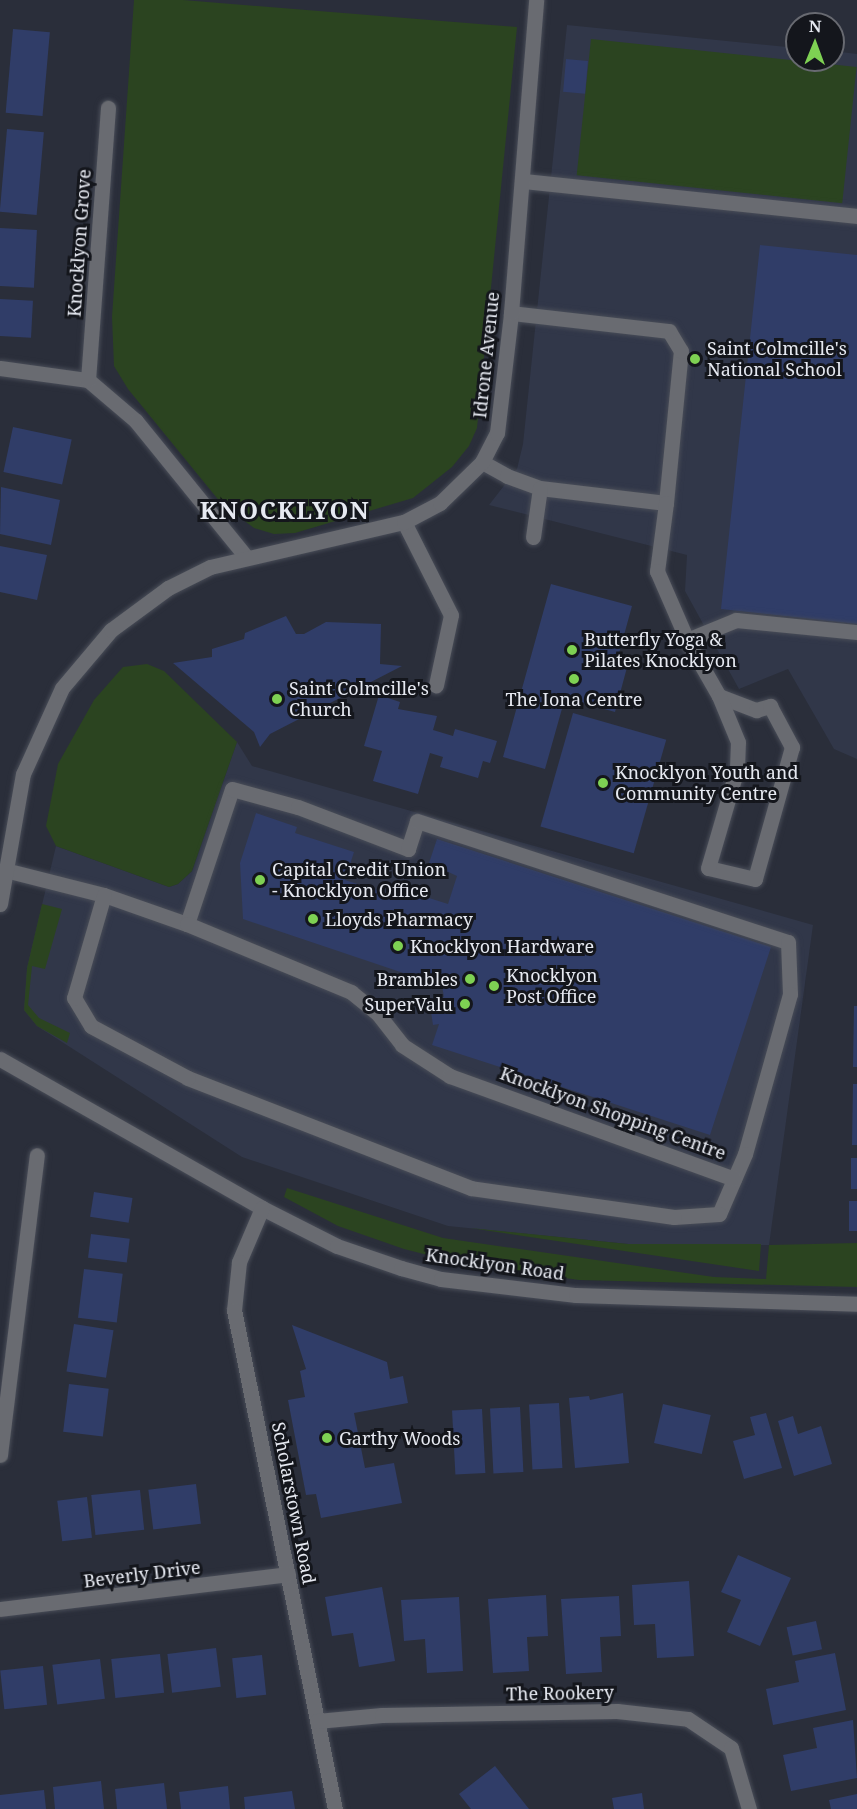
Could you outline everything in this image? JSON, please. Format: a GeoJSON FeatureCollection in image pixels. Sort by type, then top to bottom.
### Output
{"type":"FeatureCollection","features":[{"type":"Feature","properties":{"kind":"street","name":"Idrone Avenue"},"geometry":{"type":"LineString","coordinates":[[0,904],[23,774],[62,688],[111,630],[168,588],[210,567],[404,522],[440,503],[482,462],[497,433],[511,314],[524,181],[536,0]]}},
{"type":"Feature","properties":{"kind":"street","name":"Knocklyon Grove"},"geometry":{"type":"LineString","coordinates":[[88,380],[108,108]]}},
{"type":"Feature","properties":{"kind":"street"},"geometry":{"type":"LineString","coordinates":[[524,181],[857,216]]}},
{"type":"Feature","properties":{"kind":"street"},"geometry":{"type":"LineString","coordinates":[[511,314],[669,331],[681,351],[657,571],[687,640],[719,696],[738,742],[737,769],[708,868],[755,879],[792,747],[770,706],[756,710],[719,696]]}},
{"type":"Feature","properties":{"kind":"street"},"geometry":{"type":"LineString","coordinates":[[0,368],[88,380],[136,421],[246,557]]}},
{"type":"Feature","properties":{"kind":"street"},"geometry":{"type":"LineString","coordinates":[[482,462],[507,476],[540,488],[666,503]]}},
{"type":"Feature","properties":{"kind":"street"},"geometry":{"type":"LineString","coordinates":[[533,537],[540,488]]}},
{"type":"Feature","properties":{"kind":"street"},"geometry":{"type":"LineString","coordinates":[[404,522],[451,615],[436,685]]}},
{"type":"Feature","properties":{"kind":"street"},"geometry":{"type":"LineString","coordinates":[[687,640],[736,620],[857,632]]}},
{"type":"Feature","properties":{"kind":"street"},"geometry":{"type":"LineString","coordinates":[[187,924],[232,789],[298,807],[408,849],[417,821],[788,942],[790,994],[734,1179]]}},
{"type":"Feature","properties":{"kind":"street","name":"Knocklyon Shopping Centre"},"geometry":{"type":"LineString","coordinates":[[5,870],[104,895],[187,924],[351,992],[378,1014],[402,1045],[450,1076],[734,1179],[718,1215],[674,1216],[471,1188],[188,1078],[91,1026],[74,998],[104,895]]}},
{"type":"Feature","properties":{"kind":"street","name":"Knocklyon Road"},"geometry":{"type":"LineString","coordinates":[[0,1059],[262,1208],[337,1246],[441,1279],[576,1295],[857,1304]]}},
{"type":"Feature","properties":{"kind":"street"},"geometry":{"type":"LineString","coordinates":[[0,1455],[37,1155]]}},
{"type":"Feature","properties":{"kind":"street","name":"Scholarstown Road"},"geometry":{"type":"LineString","coordinates":[[262,1208],[238,1262],[234,1302],[335,1809]]}},
{"type":"Feature","properties":{"kind":"street","name":"Beverly Drive"},"geometry":{"type":"LineString","coordinates":[[0,1609],[288,1575]]}},
{"type":"Feature","properties":{"kind":"street","name":"The Rookery"},"geometry":{"type":"LineString","coordinates":[[317,1721],[382,1715],[617,1711],[688,1719],[731,1748],[749,1809]]}},
{"type":"Feature","properties":{"kind":"shaded area","name":"Saint Colmcille's National School"},"geometry":{"type":"Polygon","coordinates":[[[567,25],[785,47],[785,72],[845,72],[845,52],[857,54],[857,759],[834,749],[788,669],[739,689],[685,591],[687,555],[489,505],[517,469],[523,444],[567,25]]]}},
{"type":"Feature","properties":{"kind":"shaded area"},"geometry":{"type":"Polygon","coordinates":[[[237,742],[252,766],[813,925],[769,1245],[628,1244],[448,1226],[242,1157],[37,1026],[24,1010],[27,968],[56,846],[169,887],[178,884],[192,871],[237,742]]]}},
{"type":"Feature","properties":{"kind":"green space"},"geometry":{"type":"Polygon","coordinates":[[[134,0],[183,0],[517,27],[477,428],[469,446],[452,467],[413,498],[295,533],[274,534],[254,528],[221,503],[128,389],[114,366],[112,317],[134,0]]]}},
{"type":"Feature","properties":{"kind":"green space"},"geometry":{"type":"Polygon","coordinates":[[[591,39],[785,59],[785,72],[845,72],[845,66],[857,67],[842,203],[577,175],[591,39]]]}},
{"type":"Feature","properties":{"kind":"green space"},"geometry":{"type":"Polygon","coordinates":[[[147,664],[164,671],[237,742],[192,871],[178,884],[169,887],[56,846],[46,826],[58,764],[94,700],[123,667],[147,664]]]}},
{"type":"Feature","properties":{"kind":"green space"},"geometry":{"type":"Polygon","coordinates":[[[42,904],[62,909],[45,969],[32,966],[28,1005],[39,1018],[70,1033],[67,1043],[37,1026],[24,1010],[27,968],[42,904]]]}},
{"type":"Feature","properties":{"kind":"green space"},"geometry":{"type":"Polygon","coordinates":[[[287,1188],[443,1238],[714,1277],[766,1279],[769,1245],[857,1243],[857,1287],[579,1280],[463,1264],[404,1249],[338,1226],[284,1197],[287,1188]]]}},
{"type":"Feature","properties":{"kind":"green space"},"geometry":{"type":"Polygon","coordinates":[[[470,1228],[628,1244],[761,1244],[759,1271],[470,1228]]]}},
{"type":"Feature","properties":{"kind":"building"},"geometry":{"type":"Polygon","coordinates":[[[13,29],[50,32],[43,116],[6,113],[13,29]]]}},
{"type":"Feature","properties":{"kind":"building"},"geometry":{"type":"Polygon","coordinates":[[[566,59],[588,61],[585,94],[563,92],[566,59]]]}},
{"type":"Feature","properties":{"kind":"building"},"geometry":{"type":"Polygon","coordinates":[[[7,129],[44,132],[37,215],[0,212],[7,129]]]}},
{"type":"Feature","properties":{"kind":"building"},"geometry":{"type":"Polygon","coordinates":[[[0,228],[37,230],[34,288],[0,286],[0,228]]]}},
{"type":"Feature","properties":{"kind":"building"},"geometry":{"type":"Polygon","coordinates":[[[760,245],[857,255],[857,624],[721,609],[760,245]]]}},
{"type":"Feature","properties":{"kind":"building"},"geometry":{"type":"Polygon","coordinates":[[[0,299],[33,301],[31,338],[0,336],[0,299]]]}},
{"type":"Feature","properties":{"kind":"building"},"geometry":{"type":"Polygon","coordinates":[[[13,427],[72,439],[62,484],[3,472],[13,427]]]}},
{"type":"Feature","properties":{"kind":"building"},"geometry":{"type":"Polygon","coordinates":[[[1,487],[60,500],[51,545],[0,534],[1,487]]]}},
{"type":"Feature","properties":{"kind":"building"},"geometry":{"type":"Polygon","coordinates":[[[0,546],[47,555],[37,600],[0,592],[0,546]]]}},
{"type":"Feature","properties":{"kind":"building","name":"The Iona Centre"},"geometry":{"type":"Polygon","coordinates":[[[551,584],[632,606],[618,657],[629,660],[615,712],[565,698],[545,769],[503,757],[551,584]]]}},
{"type":"Feature","properties":{"kind":"building","name":"Saint Colmcille's Church"},"geometry":{"type":"Polygon","coordinates":[[[286,616],[296,634],[304,634],[326,622],[381,624],[380,664],[402,666],[270,734],[260,747],[254,732],[173,663],[212,657],[212,649],[244,639],[245,633],[286,616]]]}},
{"type":"Feature","properties":{"kind":"building"},"geometry":{"type":"Polygon","coordinates":[[[379,695],[400,702],[398,709],[437,716],[433,730],[453,736],[455,729],[497,741],[490,763],[483,761],[478,778],[440,767],[443,757],[430,753],[418,794],[373,781],[382,751],[364,746],[379,695]]]}},
{"type":"Feature","properties":{"kind":"building","name":"Knocklyon Youth and Community Centre"},"geometry":{"type":"Polygon","coordinates":[[[573,713],[666,740],[634,853],[540,826],[573,713]]]}},
{"type":"Feature","properties":{"kind":"building"},"geometry":{"type":"Polygon","coordinates":[[[256,813],[297,827],[295,833],[354,852],[345,880],[386,893],[388,885],[448,904],[457,876],[429,863],[437,839],[771,947],[710,1135],[432,1045],[439,1024],[433,1025],[429,999],[444,997],[442,986],[243,919],[240,863],[256,813]]]}},
{"type":"Feature","properties":{"kind":"building"},"geometry":{"type":"Polygon","coordinates":[[[854,1006],[857,1006],[857,1067],[853,1067],[854,1006]]]}},
{"type":"Feature","properties":{"kind":"building"},"geometry":{"type":"Polygon","coordinates":[[[853,1084],[857,1084],[857,1145],[852,1145],[853,1084]]]}},
{"type":"Feature","properties":{"kind":"building"},"geometry":{"type":"Polygon","coordinates":[[[851,1158],[857,1158],[857,1189],[851,1189],[851,1158]]]}},
{"type":"Feature","properties":{"kind":"building"},"geometry":{"type":"Polygon","coordinates":[[[94,1192],[133,1198],[129,1223],[90,1217],[94,1192]]]}},
{"type":"Feature","properties":{"kind":"building"},"geometry":{"type":"Polygon","coordinates":[[[849,1201],[857,1201],[857,1231],[849,1231],[849,1201]]]}},
{"type":"Feature","properties":{"kind":"building"},"geometry":{"type":"Polygon","coordinates":[[[91,1234],[130,1239],[127,1263],[88,1258],[91,1234]]]}},
{"type":"Feature","properties":{"kind":"building"},"geometry":{"type":"Polygon","coordinates":[[[84,1269],[123,1274],[117,1322],[78,1318],[84,1269]]]}},
{"type":"Feature","properties":{"kind":"building"},"geometry":{"type":"Polygon","coordinates":[[[74,1324],[114,1330],[106,1378],[66,1371],[74,1324]]]}},
{"type":"Feature","properties":{"kind":"building","name":"Garthy Woods"},"geometry":{"type":"Polygon","coordinates":[[[292,1325],[387,1362],[390,1379],[403,1376],[408,1403],[354,1413],[365,1468],[394,1463],[402,1503],[321,1518],[316,1494],[306,1495],[288,1400],[305,1397],[300,1371],[306,1369],[292,1325]]]}},
{"type":"Feature","properties":{"kind":"building"},"geometry":{"type":"Polygon","coordinates":[[[69,1384],[109,1389],[103,1437],[63,1432],[69,1384]]]}},
{"type":"Feature","properties":{"kind":"building"},"geometry":{"type":"Polygon","coordinates":[[[623,1393],[629,1463],[575,1468],[569,1398],[589,1396],[590,1400],[623,1393]]]}},
{"type":"Feature","properties":{"kind":"building"},"geometry":{"type":"Polygon","coordinates":[[[559,1403],[562,1468],[532,1469],[529,1405],[559,1403]]]}},
{"type":"Feature","properties":{"kind":"building"},"geometry":{"type":"Polygon","coordinates":[[[663,1404],[711,1415],[702,1454],[654,1443],[663,1404]]]}},
{"type":"Feature","properties":{"kind":"building"},"geometry":{"type":"Polygon","coordinates":[[[520,1407],[523,1472],[493,1473],[490,1409],[520,1407]]]}},
{"type":"Feature","properties":{"kind":"building"},"geometry":{"type":"Polygon","coordinates":[[[482,1409],[485,1473],[455,1474],[452,1411],[482,1409]]]}},
{"type":"Feature","properties":{"kind":"building"},"geometry":{"type":"Polygon","coordinates":[[[766,1413],[782,1468],[744,1479],[733,1441],[755,1435],[750,1417],[766,1413]]]}},
{"type":"Feature","properties":{"kind":"building"},"geometry":{"type":"Polygon","coordinates":[[[793,1416],[798,1434],[821,1426],[832,1464],[794,1476],[778,1421],[793,1416]]]}},
{"type":"Feature","properties":{"kind":"building"},"geometry":{"type":"Polygon","coordinates":[[[196,1484],[201,1524],[153,1530],[148,1490],[196,1484]]]}},
{"type":"Feature","properties":{"kind":"building"},"geometry":{"type":"Polygon","coordinates":[[[140,1490],[144,1530],[95,1535],[91,1495],[140,1490]]]}},
{"type":"Feature","properties":{"kind":"building"},"geometry":{"type":"Polygon","coordinates":[[[87,1497],[92,1538],[62,1541],[57,1501],[87,1497]]]}},
{"type":"Feature","properties":{"kind":"building"},"geometry":{"type":"Polygon","coordinates":[[[738,1555],[791,1578],[760,1646],[727,1632],[741,1600],[721,1592],[738,1555]]]}},
{"type":"Feature","properties":{"kind":"building"},"geometry":{"type":"Polygon","coordinates":[[[689,1581],[694,1656],[657,1658],[655,1624],[634,1625],[632,1585],[689,1581]]]}},
{"type":"Feature","properties":{"kind":"building"},"geometry":{"type":"Polygon","coordinates":[[[382,1587],[395,1661],[359,1667],[353,1633],[332,1636],[325,1597],[382,1587]]]}},
{"type":"Feature","properties":{"kind":"building"},"geometry":{"type":"Polygon","coordinates":[[[546,1595],[548,1636],[527,1637],[529,1671],[493,1673],[488,1599],[546,1595]]]}},
{"type":"Feature","properties":{"kind":"building"},"geometry":{"type":"Polygon","coordinates":[[[619,1596],[621,1636],[600,1637],[602,1672],[566,1674],[561,1599],[619,1596]]]}},
{"type":"Feature","properties":{"kind":"building"},"geometry":{"type":"Polygon","coordinates":[[[459,1597],[463,1671],[427,1673],[425,1639],[404,1641],[401,1600],[459,1597]]]}},
{"type":"Feature","properties":{"kind":"building"},"geometry":{"type":"Polygon","coordinates":[[[816,1621],[822,1649],[793,1656],[787,1627],[816,1621]]]}},
{"type":"Feature","properties":{"kind":"building"},"geometry":{"type":"Polygon","coordinates":[[[216,1648],[221,1687],[172,1693],[167,1654],[216,1648]]]}},
{"type":"Feature","properties":{"kind":"building"},"geometry":{"type":"Polygon","coordinates":[[[835,1653],[846,1710],[773,1725],[766,1689],[799,1682],[795,1661],[835,1653]]]}},
{"type":"Feature","properties":{"kind":"building"},"geometry":{"type":"Polygon","coordinates":[[[160,1654],[164,1693],[115,1698],[111,1659],[160,1654]]]}},
{"type":"Feature","properties":{"kind":"building"},"geometry":{"type":"Polygon","coordinates":[[[262,1655],[266,1695],[236,1698],[232,1658],[262,1655]]]}},
{"type":"Feature","properties":{"kind":"building"},"geometry":{"type":"Polygon","coordinates":[[[100,1659],[105,1699],[57,1705],[52,1665],[100,1659]]]}},
{"type":"Feature","properties":{"kind":"building"},"geometry":{"type":"Polygon","coordinates":[[[43,1666],[47,1705],[4,1709],[0,1670],[43,1666]]]}},
{"type":"Feature","properties":{"kind":"building"},"geometry":{"type":"Polygon","coordinates":[[[853,1720],[857,1778],[791,1791],[783,1755],[817,1748],[813,1728],[853,1720]]]}},
{"type":"Feature","properties":{"kind":"building"},"geometry":{"type":"Polygon","coordinates":[[[495,1766],[529,1809],[471,1809],[459,1794],[495,1766]]]}},
{"type":"Feature","properties":{"kind":"building"},"geometry":{"type":"Polygon","coordinates":[[[101,1781],[104,1809],[55,1809],[53,1787],[101,1781]]]}},
{"type":"Feature","properties":{"kind":"building"},"geometry":{"type":"Polygon","coordinates":[[[164,1783],[167,1809],[117,1809],[115,1789],[164,1783]]]}},
{"type":"Feature","properties":{"kind":"building"},"geometry":{"type":"Polygon","coordinates":[[[228,1786],[230,1809],[181,1809],[179,1792],[228,1786]]]}},
{"type":"Feature","properties":{"kind":"building"},"geometry":{"type":"Polygon","coordinates":[[[44,1790],[46,1809],[0,1809],[0,1795],[44,1790]]]}},
{"type":"Feature","properties":{"kind":"building"},"geometry":{"type":"Polygon","coordinates":[[[292,1791],[295,1809],[245,1809],[244,1797],[292,1791]]]}},
{"type":"Feature","properties":{"kind":"building"},"geometry":{"type":"Polygon","coordinates":[[[642,1793],[644,1809],[614,1809],[612,1798],[642,1793]]]}},
{"type":"Feature","properties":{"kind":"building"},"geometry":{"type":"Polygon","coordinates":[[[857,1794],[857,1809],[831,1809],[829,1800],[857,1794]]]}},
{"type":"Feature","properties":{"kind":"place","name":"Saint Colmcille's National School"},"geometry":{"type":"Point","coordinates":[695,359]}},
{"type":"Feature","properties":{"kind":"place","name":"Butterfly Yoga & Pilates Knocklyon"},"geometry":{"type":"Point","coordinates":[572,650]}},
{"type":"Feature","properties":{"kind":"place","name":"The Iona Centre"},"geometry":{"type":"Point","coordinates":[574,679]}},
{"type":"Feature","properties":{"kind":"place","name":"Saint Colmcille's Church"},"geometry":{"type":"Point","coordinates":[277,699]}},
{"type":"Feature","properties":{"kind":"place","name":"Knocklyon Youth and Community Centre"},"geometry":{"type":"Point","coordinates":[603,783]}},
{"type":"Feature","properties":{"kind":"place","name":"Capital Credit Union - Knocklyon Office"},"geometry":{"type":"Point","coordinates":[260,880]}},
{"type":"Feature","properties":{"kind":"place","name":"Lloyds Pharmacy"},"geometry":{"type":"Point","coordinates":[313,919]}},
{"type":"Feature","properties":{"kind":"place","name":"Knocklyon Hardware"},"geometry":{"type":"Point","coordinates":[398,946]}},
{"type":"Feature","properties":{"kind":"place","name":"Brambles"},"geometry":{"type":"Point","coordinates":[470,979]}},
{"type":"Feature","properties":{"kind":"place","name":"Knocklyon Post Office"},"geometry":{"type":"Point","coordinates":[494,986]}},
{"type":"Feature","properties":{"kind":"place","name":"SuperValu"},"geometry":{"type":"Point","coordinates":[465,1004]}},
{"type":"Feature","properties":{"kind":"place","name":"Garthy Woods"},"geometry":{"type":"Point","coordinates":[327,1438]}},
{"type":"Feature","properties":{"kind":"district","name":"KNOCKLYON"},"geometry":{"type":"Point","coordinates":[285,510]}}]}
